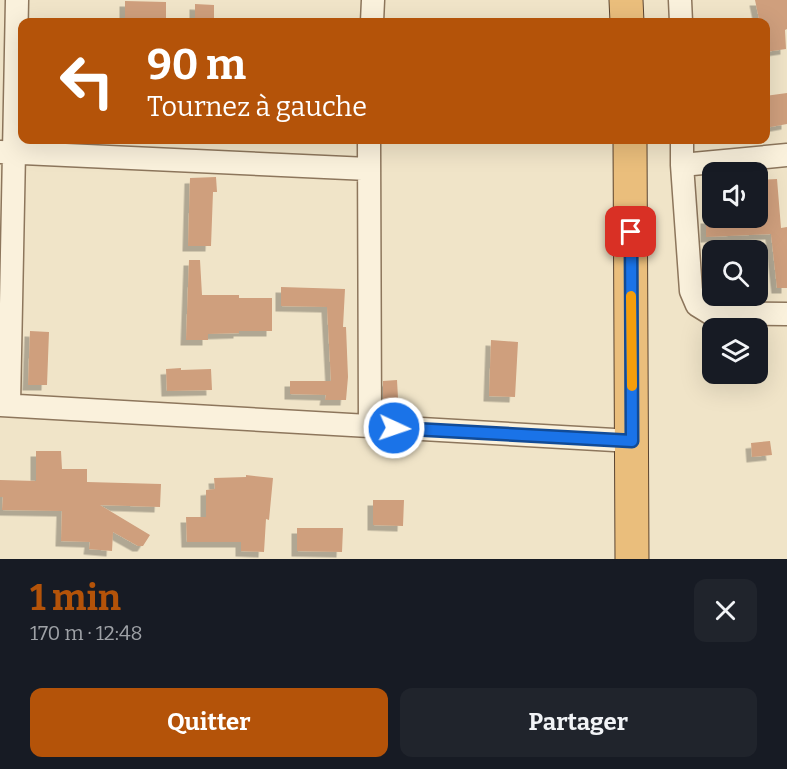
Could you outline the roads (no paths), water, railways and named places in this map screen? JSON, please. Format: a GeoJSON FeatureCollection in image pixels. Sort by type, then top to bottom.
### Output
{"type":"FeatureCollection","features":[{"type":"Feature","properties":{"kind":"highway"},"geometry":{"type":"LineString","coordinates":[[626,0],[627,18]]}},
{"type":"Feature","properties":{"kind":"highway"},"geometry":{"type":"LineString","coordinates":[[630,144],[632,559]]}},
{"type":"Feature","properties":{"kind":"street"},"geometry":{"type":"LineString","coordinates":[[18,0],[7,152],[4,405],[632,441]]}},
{"type":"Feature","properties":{"kind":"street"},"geometry":{"type":"LineString","coordinates":[[372,18],[373,0]]}},
{"type":"Feature","properties":{"kind":"street"},"geometry":{"type":"LineString","coordinates":[[680,0],[681,18]]}},
{"type":"Feature","properties":{"kind":"street"},"geometry":{"type":"LineString","coordinates":[[369,144],[370,426]]}},
{"type":"Feature","properties":{"kind":"street"},"geometry":{"type":"LineString","coordinates":[[682,144],[693,299],[710,314],[787,314]]}},
{"type":"Feature","properties":{"kind":"street"},"geometry":{"type":"LineString","coordinates":[[7,152],[368,169]]}},
{"type":"Feature","properties":{"kind":"street"},"geometry":{"type":"LineString","coordinates":[[682,165],[787,155]]}}]}
